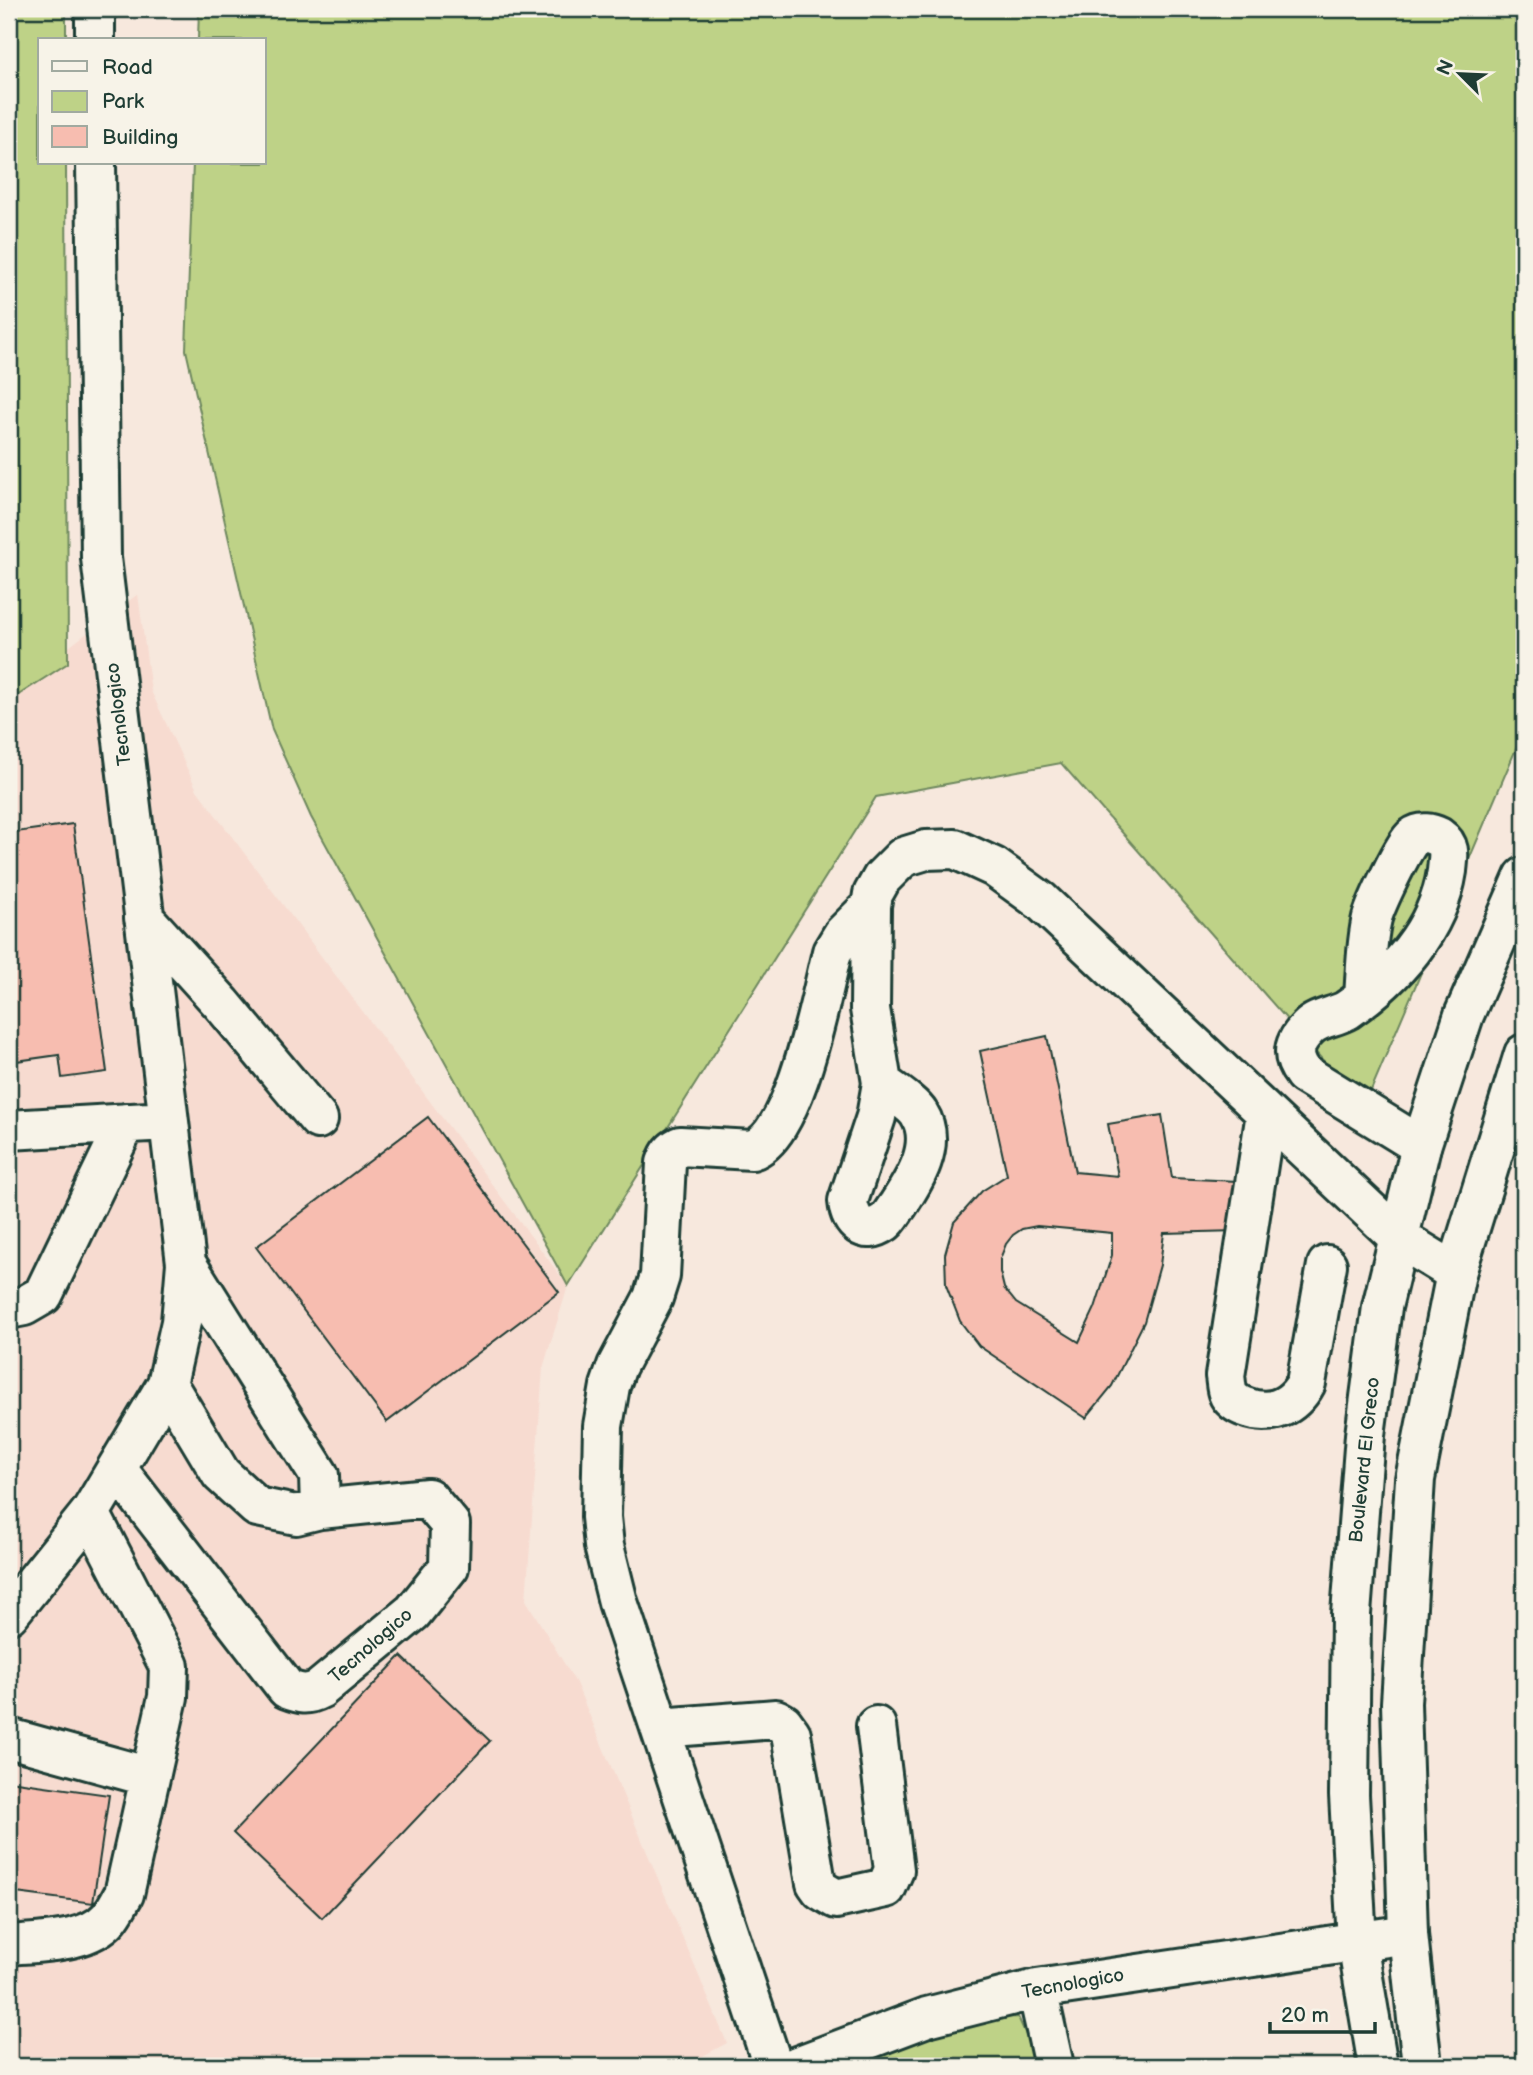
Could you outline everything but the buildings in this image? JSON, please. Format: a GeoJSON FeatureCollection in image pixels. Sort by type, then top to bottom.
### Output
{"type":"FeatureCollection","features":[{"type":"Feature","properties":{"kind":"main road"},"geometry":{"type":"LineString","coordinates":[[95,9],[95,38]]}},
{"type":"Feature","properties":{"kind":"main road","name":"Tecnologico"},"geometry":{"type":"LineString","coordinates":[[9,1614],[90,1513],[167,1384],[181,1322],[186,1263],[101,558],[96,164]]}},
{"type":"Feature","properties":{"kind":"main road"},"geometry":{"type":"LineString","coordinates":[[882,1083],[870,1009],[873,894],[882,878],[903,857],[926,850],[955,849],[994,867],[1041,901],[1399,1238],[1456,1273]]}},
{"type":"Feature","properties":{"kind":"main road","name":"Boulevard El Greco"},"geometry":{"type":"LineString","coordinates":[[1378,2066],[1357,1942],[1349,1795],[1351,1614],[1365,1434],[1382,1307],[1421,1146],[1464,1015],[1524,877]]}},
{"type":"Feature","properties":{"kind":"main road"},"geometry":{"type":"LineString","coordinates":[[773,2066],[618,1602],[604,1546],[601,1517],[603,1426],[607,1399],[617,1366],[653,1298],[660,1276],[666,1163],[673,1150],[680,1146],[752,1150],[761,1147],[777,1129],[801,1076],[832,952],[843,934],[871,906]]}},
{"type":"Feature","properties":{"kind":"main road"},"geometry":{"type":"LineString","coordinates":[[144,918],[222,1004],[318,1119]]}},
{"type":"Feature","properties":{"kind":"main road"},"geometry":{"type":"LineString","coordinates":[[1364,997],[1343,1012],[1309,1026],[1295,1047],[1295,1062],[1304,1074],[1421,1146]]}},
{"type":"Feature","properties":{"kind":"main road"},"geometry":{"type":"LineString","coordinates":[[1422,2066],[1408,1934],[1401,1703],[1415,1479],[1456,1273],[1524,1054]]}},
{"type":"Feature","properties":{"kind":"main road"},"geometry":{"type":"LineString","coordinates":[[1266,1113],[1225,1376],[1228,1395],[1239,1405],[1270,1412],[1299,1396],[1306,1383],[1327,1265]]}},
{"type":"Feature","properties":{"kind":"main road"},"geometry":{"type":"LineString","coordinates":[[9,1130],[168,1121]]}},
{"type":"Feature","properties":{"kind":"main road"},"geometry":{"type":"LineString","coordinates":[[9,1309],[24,1306],[43,1295],[126,1123]]}},
{"type":"Feature","properties":{"kind":"main road","name":"Tecnologico"},"geometry":{"type":"LineString","coordinates":[[186,1263],[318,1475],[320,1509]]}},
{"type":"Feature","properties":{"kind":"main road","name":"Tecnologico"},"geometry":{"type":"LineString","coordinates":[[117,1469],[286,1689],[301,1695],[320,1689],[413,1612],[449,1567],[450,1524],[428,1498],[320,1509],[296,1516],[257,1507],[220,1474],[167,1384]]}},
{"type":"Feature","properties":{"kind":"main road"},"geometry":{"type":"LineString","coordinates":[[9,1945],[67,1940],[108,1920],[124,1894],[168,1697],[169,1667],[90,1513]]}},
{"type":"Feature","properties":{"kind":"main road"},"geometry":{"type":"LineString","coordinates":[[660,1728],[776,1720],[783,1723],[791,1734],[816,1883],[821,1890],[836,1899],[886,1888],[894,1870],[876,1726]]}},
{"type":"Feature","properties":{"kind":"main road"},"geometry":{"type":"LineString","coordinates":[[9,1738],[150,1777]]}},
{"type":"Feature","properties":{"kind":"main road","name":"Tecnologico"},"geometry":{"type":"LineString","coordinates":[[797,2066],[927,2017],[1037,1989],[1408,1934]]}},
{"type":"Feature","properties":{"kind":"main road"},"geometry":{"type":"LineString","coordinates":[[1037,1989],[1054,2066]]}},
{"type":"Feature","properties":{"kind":"shaded area"},"geometry":{"type":"Polygon","coordinates":[[[138,594],[151,691],[197,790],[568,1286],[543,1368],[526,1600],[576,1683],[727,2043],[684,2066],[9,2066],[9,693],[138,594]]]}},
{"type":"Feature","properties":{"kind":"green space"},"geometry":{"type":"Polygon","coordinates":[[[9,9],[66,9],[66,38],[38,38],[38,164],[66,164],[68,663],[9,701],[9,9]]]}},
{"type":"Feature","properties":{"kind":"green space"},"geometry":{"type":"Polygon","coordinates":[[[199,9],[1524,9],[1524,730],[1364,1107],[1061,763],[876,797],[568,1286],[311,817],[272,730],[186,350],[193,164],[266,164],[266,38],[198,38],[199,9]]]}},
{"type":"Feature","properties":{"kind":"green space"},"geometry":{"type":"Polygon","coordinates":[[[1018,2017],[1040,2066],[834,2066],[932,2021],[1018,2017]]]}}]}
